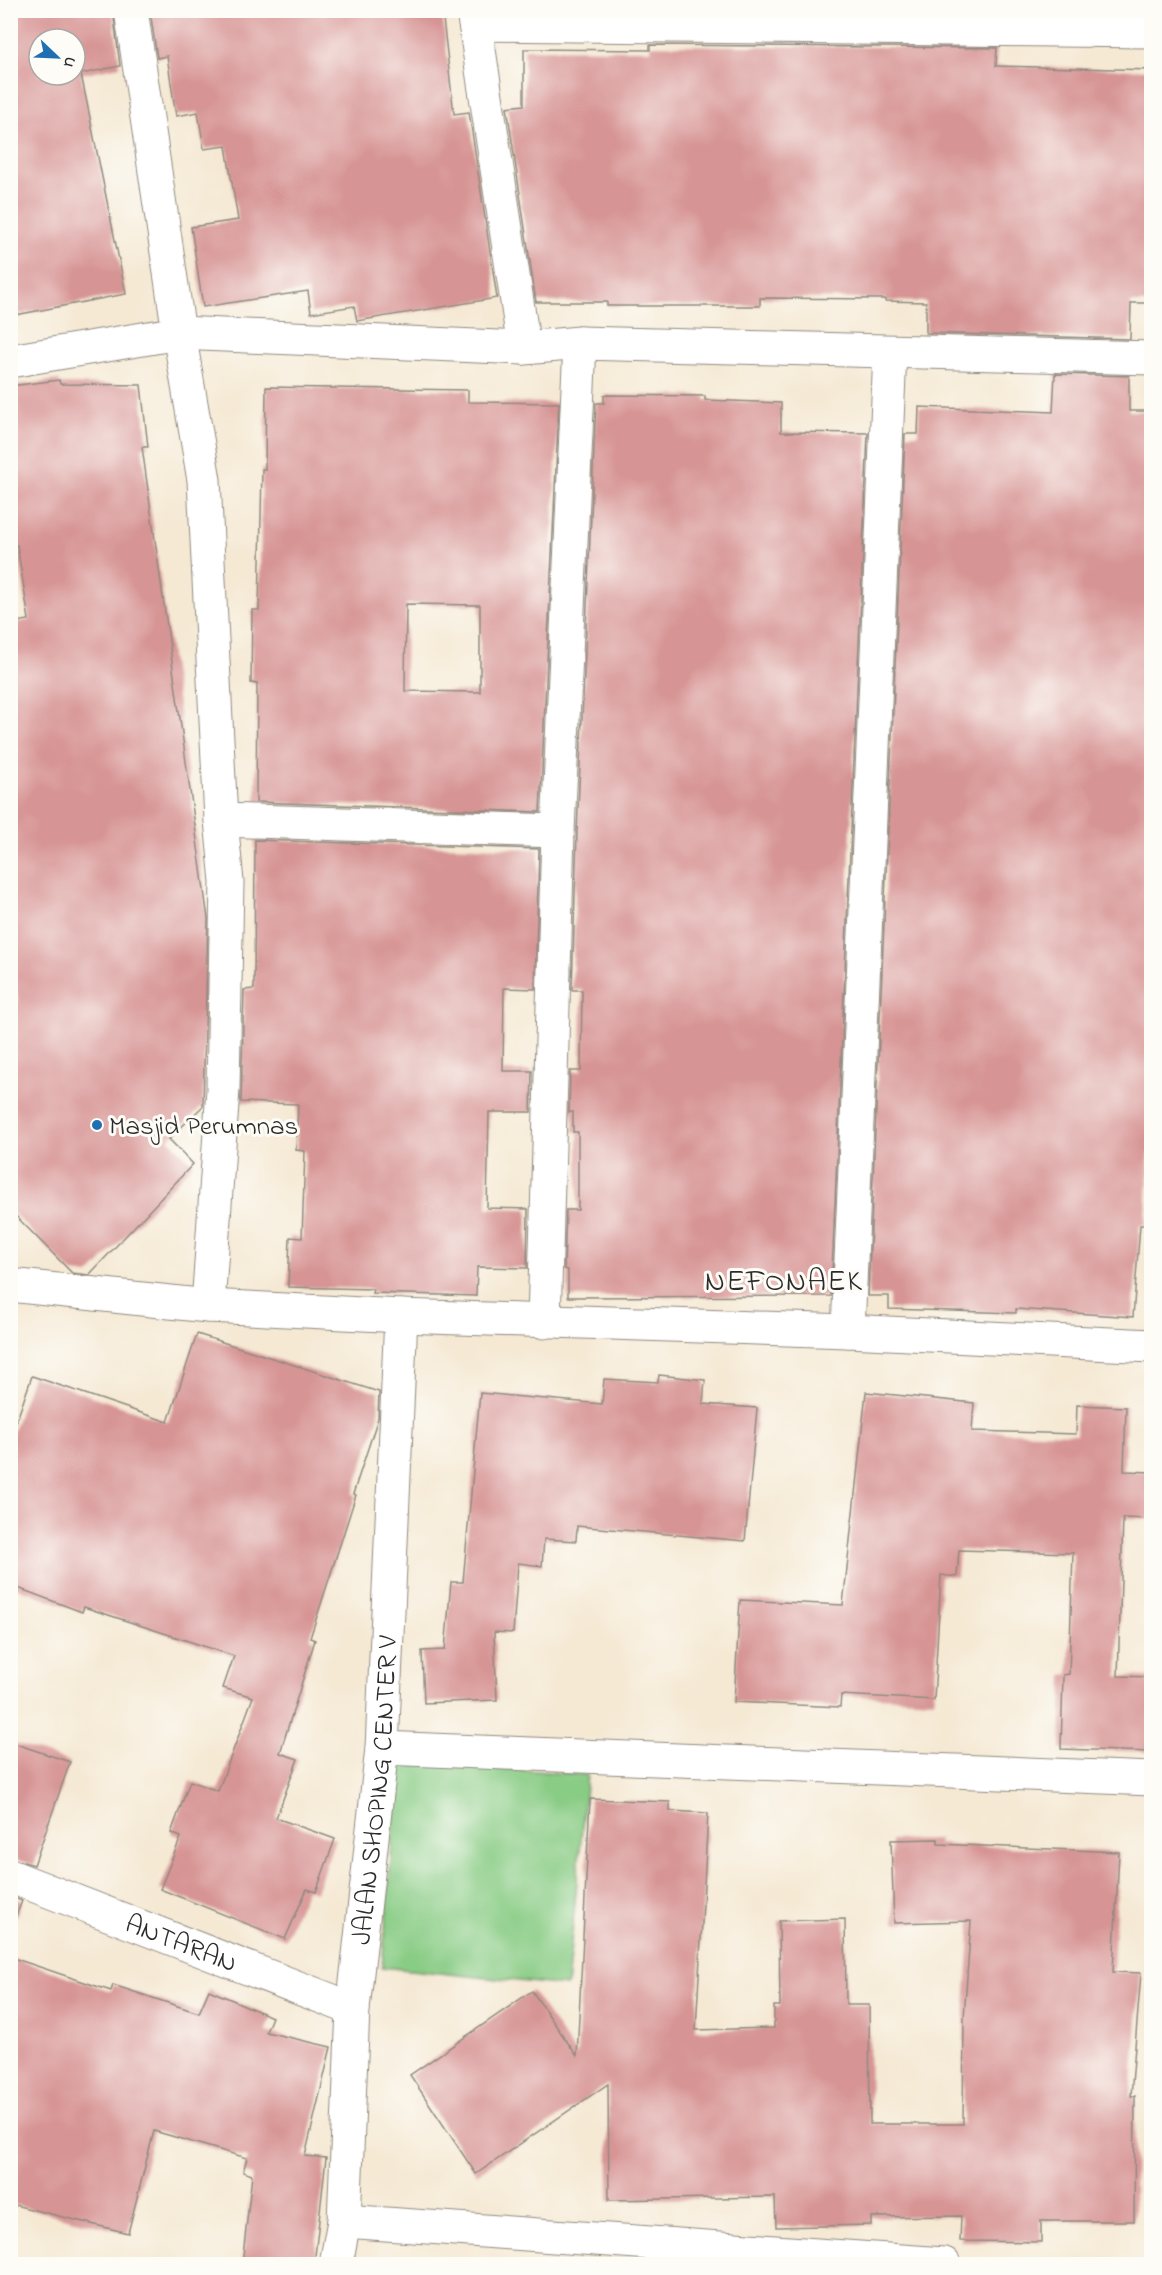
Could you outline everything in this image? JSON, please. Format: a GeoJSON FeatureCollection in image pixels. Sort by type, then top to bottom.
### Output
{"type":"FeatureCollection","features":[{"type":"Feature","properties":{"kind":"street"},"geometry":{"type":"LineString","coordinates":[[131,10],[179,333],[204,480],[221,820],[227,882],[223,1089],[208,1306]]}},
{"type":"Feature","properties":{"kind":"street"},"geometry":{"type":"LineString","coordinates":[[524,348],[474,17],[1152,31]]}},
{"type":"Feature","properties":{"kind":"street"},"geometry":{"type":"LineString","coordinates":[[10,361],[179,333],[524,348],[580,343],[1152,358]]}},
{"type":"Feature","properties":{"kind":"street"},"geometry":{"type":"LineString","coordinates":[[544,1322],[558,831],[580,343]]}},
{"type":"Feature","properties":{"kind":"street"},"geometry":{"type":"LineString","coordinates":[[848,1331],[890,352]]}},
{"type":"Feature","properties":{"kind":"street"},"geometry":{"type":"LineString","coordinates":[[221,820],[558,831]]}},
{"type":"Feature","properties":{"kind":"street"},"geometry":{"type":"LineString","coordinates":[[10,1285],[208,1306],[544,1322],[848,1331],[1152,1346]]}},
{"type":"Feature","properties":{"kind":"street","name":"JALAN SHOPING CENTER V"},"geometry":{"type":"LineString","coordinates":[[336,2265],[344,2221],[353,2008],[382,1748],[401,1316]]}},
{"type":"Feature","properties":{"kind":"street"},"geometry":{"type":"LineString","coordinates":[[382,1748],[1152,1779]]}},
{"type":"Feature","properties":{"kind":"street","name":"ANTARAN"},"geometry":{"type":"LineString","coordinates":[[10,1876],[353,2008]]}},
{"type":"Feature","properties":{"kind":"street"},"geometry":{"type":"LineString","coordinates":[[344,2221],[944,2265]]}},
{"type":"Feature","properties":{"kind":"green space"},"geometry":{"type":"Polygon","coordinates":[[[399,1761],[587,1775],[567,1986],[382,1967],[399,1761]]]}},
{"type":"Feature","properties":{"kind":"building"},"geometry":{"type":"Polygon","coordinates":[[[10,10],[113,10],[120,66],[87,73],[87,27],[27,27],[27,87],[84,87],[126,294],[10,316],[10,10]]]}},
{"type":"Feature","properties":{"kind":"building"},"geometry":{"type":"Polygon","coordinates":[[[150,10],[442,10],[454,114],[469,112],[497,298],[357,321],[354,306],[311,313],[308,291],[203,307],[191,227],[238,220],[226,146],[204,149],[198,112],[176,116],[167,56],[157,58],[150,10]]]}},
{"type":"Feature","properties":{"kind":"building"},"geometry":{"type":"Polygon","coordinates":[[[650,45],[997,48],[996,66],[1152,70],[1152,303],[1131,303],[1130,339],[926,333],[926,302],[885,301],[885,299],[760,298],[760,306],[607,306],[607,302],[536,302],[507,107],[524,105],[524,49],[650,50],[650,45]]]}},
{"type":"Feature","properties":{"kind":"building"},"geometry":{"type":"Polygon","coordinates":[[[1055,374],[1129,376],[1129,411],[1152,411],[1152,1154],[1149,1154],[1146,1225],[1140,1225],[1133,1317],[1016,1309],[1016,1313],[889,1309],[889,1296],[868,1296],[905,434],[918,434],[919,407],[1053,412],[1055,374]]]}},
{"type":"Feature","properties":{"kind":"building"},"geometry":{"type":"Polygon","coordinates":[[[59,380],[60,384],[141,385],[148,447],[142,447],[208,919],[203,1106],[169,1139],[193,1164],[89,1275],[72,1273],[10,1210],[10,1004],[18,1003],[10,942],[10,623],[29,620],[17,545],[14,545],[10,521],[10,386],[59,380]]]}},
{"type":"Feature","properties":{"kind":"building"},"geometry":{"type":"Polygon","coordinates":[[[266,387],[468,390],[468,402],[559,403],[540,812],[256,802],[257,684],[251,683],[252,610],[259,610],[262,469],[265,469],[266,387]],[[406,604],[405,691],[480,692],[480,605],[406,604]]]}},
{"type":"Feature","properties":{"kind":"building"},"geometry":{"type":"Polygon","coordinates":[[[604,395],[705,396],[705,400],[781,403],[781,432],[868,433],[831,1296],[568,1297],[568,1270],[564,1269],[566,1210],[578,1210],[578,1132],[573,1132],[573,1112],[569,1112],[570,1071],[581,1071],[582,990],[572,990],[577,832],[596,403],[604,403],[604,395]]]}},
{"type":"Feature","properties":{"kind":"building"},"geometry":{"type":"Polygon","coordinates":[[[255,840],[539,849],[535,989],[504,988],[503,1071],[532,1071],[531,1112],[489,1112],[487,1208],[528,1209],[527,1268],[477,1267],[476,1296],[372,1293],[373,1289],[288,1287],[290,1237],[302,1238],[305,1151],[296,1150],[298,1104],[241,1102],[244,990],[254,989],[255,840]]]}},
{"type":"Feature","properties":{"kind":"building"},"geometry":{"type":"Polygon","coordinates":[[[197,1334],[379,1392],[378,1418],[310,1638],[315,1640],[280,1753],[298,1759],[276,1818],[335,1839],[316,1892],[307,1889],[285,1939],[160,1889],[181,1837],[171,1833],[190,1781],[218,1791],[253,1697],[223,1688],[234,1656],[84,1607],[82,1612],[10,1585],[10,1440],[32,1376],[168,1422],[197,1334]]]}},
{"type":"Feature","properties":{"kind":"building"},"geometry":{"type":"Polygon","coordinates":[[[659,1375],[705,1380],[703,1404],[757,1408],[745,1541],[577,1526],[576,1541],[544,1539],[542,1566],[518,1563],[513,1633],[494,1632],[497,1700],[424,1703],[422,1651],[445,1650],[451,1582],[463,1582],[480,1393],[602,1404],[604,1379],[658,1382],[659,1375]]]}},
{"type":"Feature","properties":{"kind":"building"},"geometry":{"type":"Polygon","coordinates":[[[866,1392],[974,1403],[972,1431],[1076,1434],[1077,1405],[1126,1407],[1124,1471],[1152,1472],[1152,1519],[1123,1518],[1118,1676],[1152,1677],[1152,1752],[1061,1749],[1063,1675],[1069,1674],[1073,1553],[959,1550],[957,1577],[941,1575],[934,1700],[841,1695],[840,1707],[734,1702],[740,1600],[843,1605],[866,1392]]]}},
{"type":"Feature","properties":{"kind":"building"},"geometry":{"type":"Polygon","coordinates":[[[10,1742],[70,1762],[34,1865],[10,1858],[10,1742]]]}},
{"type":"Feature","properties":{"kind":"building"},"geometry":{"type":"Polygon","coordinates":[[[590,1799],[670,1802],[670,1811],[708,1813],[696,2030],[774,2028],[774,2006],[780,2006],[779,1921],[845,1919],[846,2005],[869,2005],[870,2124],[963,2124],[964,2018],[971,1921],[894,1923],[891,1840],[938,1839],[938,1844],[1119,1852],[1113,1972],[1141,1973],[1131,2096],[1135,2096],[1134,2221],[1041,2221],[1041,2242],[960,2241],[961,2216],[871,2217],[871,2225],[776,2227],[775,2197],[609,2200],[608,2084],[476,2174],[410,2075],[532,1991],[577,2056],[590,1799]]]}},
{"type":"Feature","properties":{"kind":"building"},"geometry":{"type":"Polygon","coordinates":[[[10,1896],[22,1901],[16,1916],[10,1915],[10,1896]]]}},
{"type":"Feature","properties":{"kind":"building"},"geometry":{"type":"Polygon","coordinates":[[[10,1957],[111,1991],[113,1985],[199,2013],[209,1990],[272,2017],[266,2032],[331,2047],[305,2156],[326,2158],[314,2265],[242,2265],[252,2175],[243,2172],[247,2158],[154,2131],[128,2233],[10,2204],[10,1957]]]}},
{"type":"Feature","properties":{"kind":"place","name":"Masjid Perumnas"},"geometry":{"type":"Point","coordinates":[97,1125]}},
{"type":"Feature","properties":{"kind":"district","name":"NEFONAEK"},"geometry":{"type":"Point","coordinates":[784,1280]}}]}
